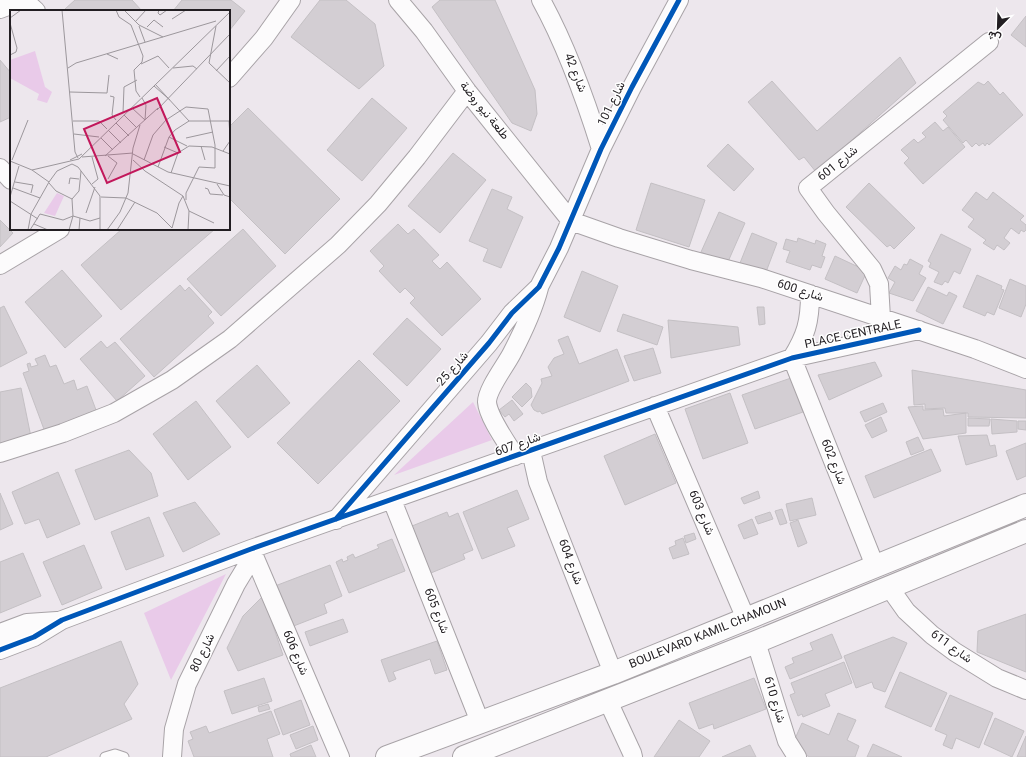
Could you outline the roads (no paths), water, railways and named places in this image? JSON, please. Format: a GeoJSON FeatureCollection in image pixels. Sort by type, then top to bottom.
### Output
{"type":"FeatureCollection","features":[{"type":"Feature","properties":{"kind":"main road","name":"BOULEVARD KAMIL CHAMOUN"},"geometry":{"type":"LineString","coordinates":[[387,757],[613,673],[1026,506]]}},
{"type":"Feature","properties":{"kind":"main road","name":"BOULEVARD KAMIL CHAMOUN"},"geometry":{"type":"LineString","coordinates":[[474,755],[756,642],[1026,531]]}},
{"type":"Feature","properties":{"kind":"street"},"geometry":{"type":"LineString","coordinates":[[0,9],[24,0],[35,10]]}},
{"type":"Feature","properties":{"kind":"street"},"geometry":{"type":"LineString","coordinates":[[230,77],[264,38],[291,0]]}},
{"type":"Feature","properties":{"kind":"street","name":"طلعة نيو روضة"},"geometry":{"type":"LineString","coordinates":[[398,0],[424,31],[467,91],[571,221]]}},
{"type":"Feature","properties":{"kind":"street","name":"شارع 42"},"geometry":{"type":"LineString","coordinates":[[541,0],[572,64],[588,107],[601,149]]}},
{"type":"Feature","properties":{"kind":"street","name":"شارع 101"},"geometry":{"type":"LineString","coordinates":[[571,221],[601,149],[632,87],[679,0]]}},
{"type":"Feature","properties":{"kind":"street","name":"شارع 601"},"geometry":{"type":"LineString","coordinates":[[881,318],[879,284],[872,269],[826,213],[808,188],[989,42]]}},
{"type":"Feature","properties":{"kind":"street"},"geometry":{"type":"LineString","coordinates":[[0,453],[63,433],[114,413],[172,380],[230,338],[338,245],[378,204],[417,157],[467,91]]}},
{"type":"Feature","properties":{"kind":"street"},"geometry":{"type":"LineString","coordinates":[[0,168],[10,179]]}},
{"type":"Feature","properties":{"kind":"street","name":"شارع 600"},"geometry":{"type":"LineString","coordinates":[[571,221],[619,238],[691,260],[761,278],[976,349],[1026,369]]}},
{"type":"Feature","properties":{"kind":"street","name":"شارع 25"},"geometry":{"type":"LineString","coordinates":[[335,520],[484,349],[512,313],[539,287],[571,221]]}},
{"type":"Feature","properties":{"kind":"street"},"geometry":{"type":"LineString","coordinates":[[0,265],[56,230]]}},
{"type":"Feature","properties":{"kind":"street","name":"شارع 604"},"geometry":{"type":"LineString","coordinates":[[539,287],[535,303],[526,325],[512,355],[489,392],[487,402],[494,422],[523,453],[538,482],[613,673]]}},
{"type":"Feature","properties":{"kind":"street","name":"PLACE CENTRALE"},"geometry":{"type":"LineString","coordinates":[[792,358],[800,346],[809,321],[810,294]]}},
{"type":"Feature","properties":{"kind":"street","name":"PLACE CENTRALE"},"geometry":{"type":"LineString","coordinates":[[792,358],[919,330]]}},
{"type":"Feature","properties":{"kind":"street","name":"شارع 607"},"geometry":{"type":"LineString","coordinates":[[62,620],[252,553],[335,520],[792,358]]}},
{"type":"Feature","properties":{"kind":"street","name":"شارع 602"},"geometry":{"type":"LineString","coordinates":[[792,358],[876,566]]}},
{"type":"Feature","properties":{"kind":"street","name":"شارع 603"},"geometry":{"type":"LineString","coordinates":[[655,406],[746,619]]}},
{"type":"Feature","properties":{"kind":"street","name":"شارع 605"},"geometry":{"type":"LineString","coordinates":[[392,500],[480,722]]}},
{"type":"Feature","properties":{"kind":"street","name":"شارع 80"},"geometry":{"type":"LineString","coordinates":[[172,757],[174,729],[187,684],[252,553]]}},
{"type":"Feature","properties":{"kind":"street","name":"شارع 606"},"geometry":{"type":"LineString","coordinates":[[252,553],[340,757]]}},
{"type":"Feature","properties":{"kind":"street","name":"شارع 611"},"geometry":{"type":"LineString","coordinates":[[889,587],[906,611],[932,635],[955,652],[997,678],[1026,690]]}},
{"type":"Feature","properties":{"kind":"street"},"geometry":{"type":"LineString","coordinates":[[0,632],[27,623],[62,620]]}},
{"type":"Feature","properties":{"kind":"street"},"geometry":{"type":"LineString","coordinates":[[0,650],[34,637],[62,620]]}},
{"type":"Feature","properties":{"kind":"street","name":"شارع 610"},"geometry":{"type":"LineString","coordinates":[[756,642],[787,741],[797,757]]}},
{"type":"Feature","properties":{"kind":"street"},"geometry":{"type":"LineString","coordinates":[[608,701],[633,757]]}},
{"type":"Feature","properties":{"kind":"lane"},"geometry":{"type":"LineString","coordinates":[[105,757],[115,754],[124,757]]}}]}
